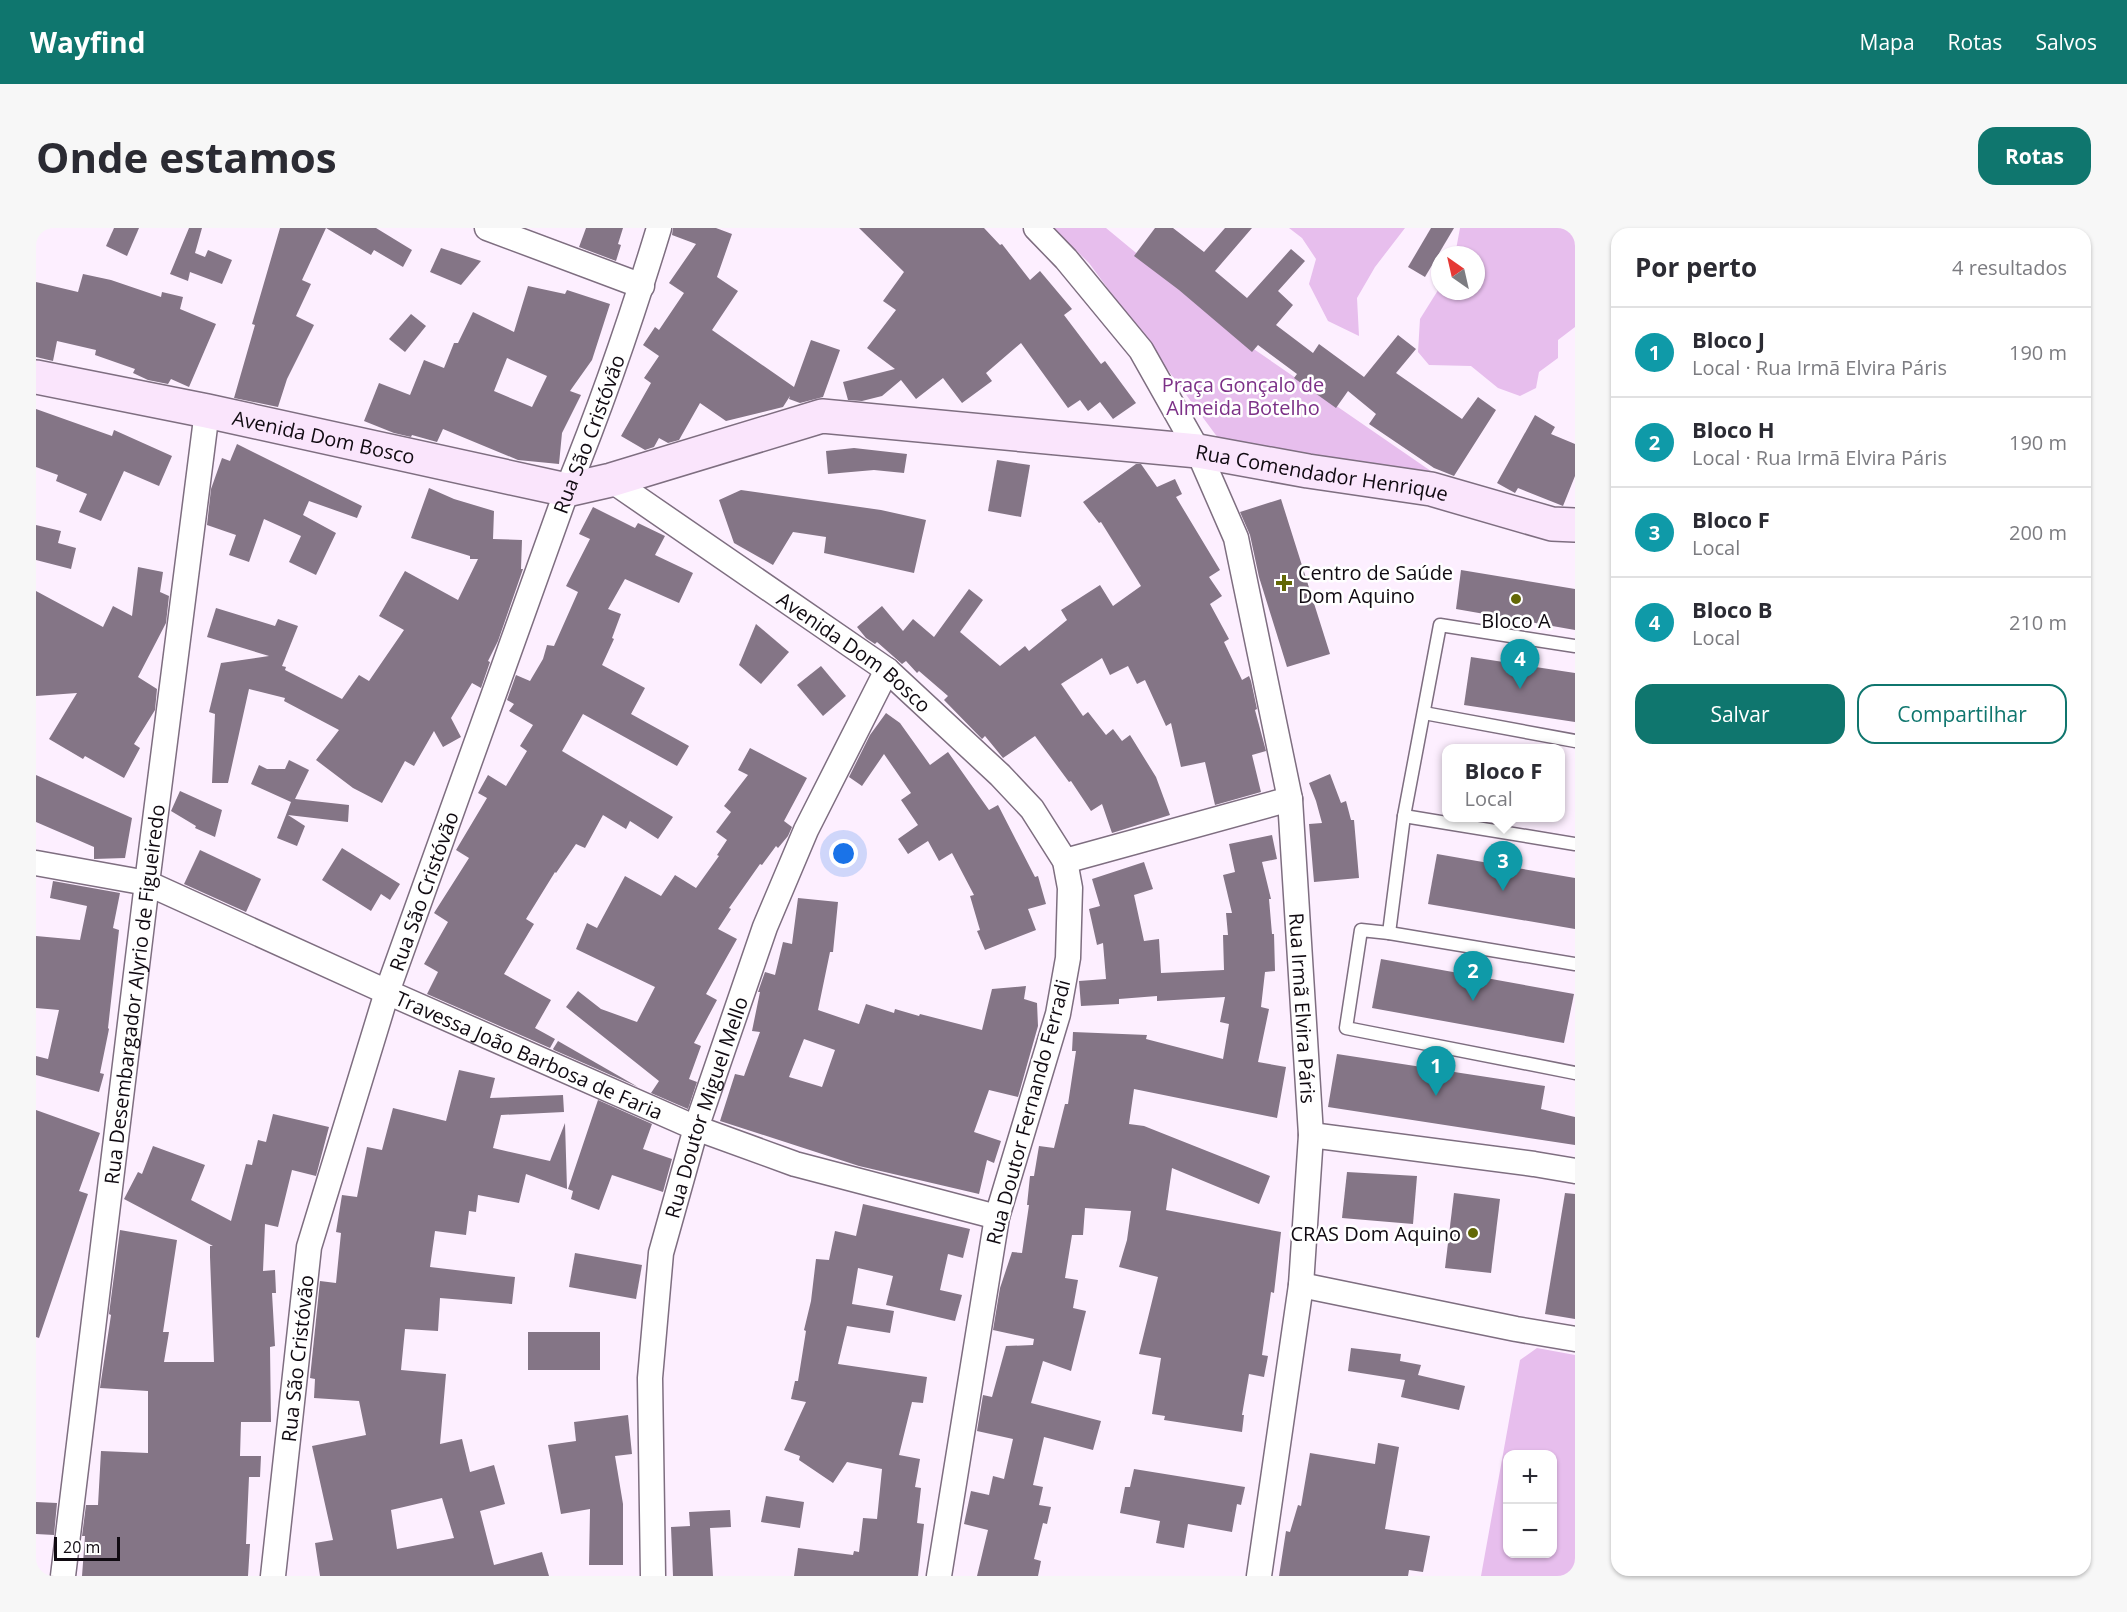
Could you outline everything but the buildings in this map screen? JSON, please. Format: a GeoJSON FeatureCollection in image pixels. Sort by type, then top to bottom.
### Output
{"type":"FeatureCollection","features":[{"type":"Feature","properties":{"kind":"street"},"geometry":{"type":"LineString","coordinates":[[487,228],[642,286]]}},
{"type":"Feature","properties":{"kind":"street","name":"Rua São Cristóvão"},"geometry":{"type":"LineString","coordinates":[[273,1576],[309,1247],[387,992],[567,490],[596,418],[642,286],[659,228]]}},
{"type":"Feature","properties":{"kind":"street","name":"Rua Comendador Henrique"},"geometry":{"type":"LineString","coordinates":[[1036,228],[1066,259],[1141,350],[1198,451],[1308,471],[1431,489],[1552,524],[1575,525]]}},
{"type":"Feature","properties":{"kind":"street","name":"Avenida Dom Bosco"},"geometry":{"type":"LineString","coordinates":[[36,377],[207,411],[567,490],[611,480],[822,416],[1198,451]]}},
{"type":"Feature","properties":{"kind":"street","name":"Rua Desembargador Alyrio de Figueiredo"},"geometry":{"type":"LineString","coordinates":[[63,1576],[207,411]]}},
{"type":"Feature","properties":{"kind":"street","name":"Rua Irmã Elvira Páris"},"geometry":{"type":"LineString","coordinates":[[1198,451],[1236,538],[1290,800],[1311,1135],[1301,1285],[1259,1576]]}},
{"type":"Feature","properties":{"kind":"street","name":"Avenida Dom Bosco"},"geometry":{"type":"LineString","coordinates":[[611,480],[887,670],[1000,775],[1032,809],[1065,861]]}},
{"type":"Feature","properties":{"kind":"street","name":"Rua Doutor Miguel Mello"},"geometry":{"type":"LineString","coordinates":[[653,1576],[650,1378],[661,1253],[696,1128],[765,927],[806,830],[887,670]]}},
{"type":"Feature","properties":{"kind":"street"},"geometry":{"type":"LineString","coordinates":[[1065,861],[1290,800]]}},
{"type":"Feature","properties":{"kind":"street","name":"Rua Doutor Fernando Ferradi"},"geometry":{"type":"LineString","coordinates":[[939,1576],[997,1217],[1058,1014],[1068,958],[1070,888],[1065,861]]}},
{"type":"Feature","properties":{"kind":"street","name":"Travessa João Barbosa de Faria"},"geometry":{"type":"LineString","coordinates":[[36,863],[147,883],[696,1128],[795,1164],[997,1217]]}},
{"type":"Feature","properties":{"kind":"street"},"geometry":{"type":"LineString","coordinates":[[1311,1135],[1575,1171]]}},
{"type":"Feature","properties":{"kind":"street"},"geometry":{"type":"LineString","coordinates":[[1301,1285],[1575,1339]]}},
{"type":"Feature","properties":{"kind":"lane"},"geometry":{"type":"LineString","coordinates":[[1389,933],[1404,816],[1440,625],[1575,646]]}},
{"type":"Feature","properties":{"kind":"lane"},"geometry":{"type":"LineString","coordinates":[[1424,713],[1575,741]]}},
{"type":"Feature","properties":{"kind":"lane"},"geometry":{"type":"LineString","coordinates":[[1404,816],[1575,844]]}},
{"type":"Feature","properties":{"kind":"lane"},"geometry":{"type":"LineString","coordinates":[[1575,964],[1360,930],[1346,1028],[1575,1073]]}},
{"type":"Feature","properties":{"kind":"green space","name":"Praça Gonçalo de Almeida Botelho"},"geometry":{"type":"Polygon","coordinates":[[[1053,228],[1106,228],[1245,343],[1441,478],[1218,438],[1089,263],[1053,228]]]}},
{"type":"Feature","properties":{"kind":"green space"},"geometry":{"type":"Polygon","coordinates":[[[1289,228],[1405,228],[1375,267],[1357,298],[1359,336],[1328,321],[1309,284],[1316,259],[1302,238],[1289,228]]]}},
{"type":"Feature","properties":{"kind":"green space"},"geometry":{"type":"Polygon","coordinates":[[[1460,228],[1575,228],[1575,327],[1558,340],[1558,358],[1539,372],[1536,388],[1520,396],[1498,388],[1471,366],[1429,365],[1418,352],[1420,319],[1432,300],[1485,300],[1485,246],[1457,246],[1460,228]]]}},
{"type":"Feature","properties":{"kind":"green space"},"geometry":{"type":"Polygon","coordinates":[[[1537,1348],[1575,1355],[1575,1576],[1481,1576],[1503,1454],[1503,1558],[1557,1558],[1557,1450],[1504,1450],[1520,1360],[1537,1348]]]}},
{"type":"Feature","properties":{"kind":"place","name":"Centro de Saúde Dom Aquino"},"geometry":{"type":"Point","coordinates":[1284,583]}},
{"type":"Feature","properties":{"kind":"place","name":"Bloco A"},"geometry":{"type":"Point","coordinates":[1516,599]}},
{"type":"Feature","properties":{"kind":"place","name":"Bloco B"},"geometry":{"type":"Point","coordinates":[1520,689]}},
{"type":"Feature","properties":{"kind":"place","name":"Bloco F"},"geometry":{"type":"Point","coordinates":[1503,891]}},
{"type":"Feature","properties":{"kind":"place","name":"Bloco H"},"geometry":{"type":"Point","coordinates":[1473,1001]}},
{"type":"Feature","properties":{"kind":"place","name":"Bloco J"},"geometry":{"type":"Point","coordinates":[1436,1096]}},
{"type":"Feature","properties":{"kind":"place","name":"CRAS Dom Aquino"},"geometry":{"type":"Point","coordinates":[1473,1233]}}]}
